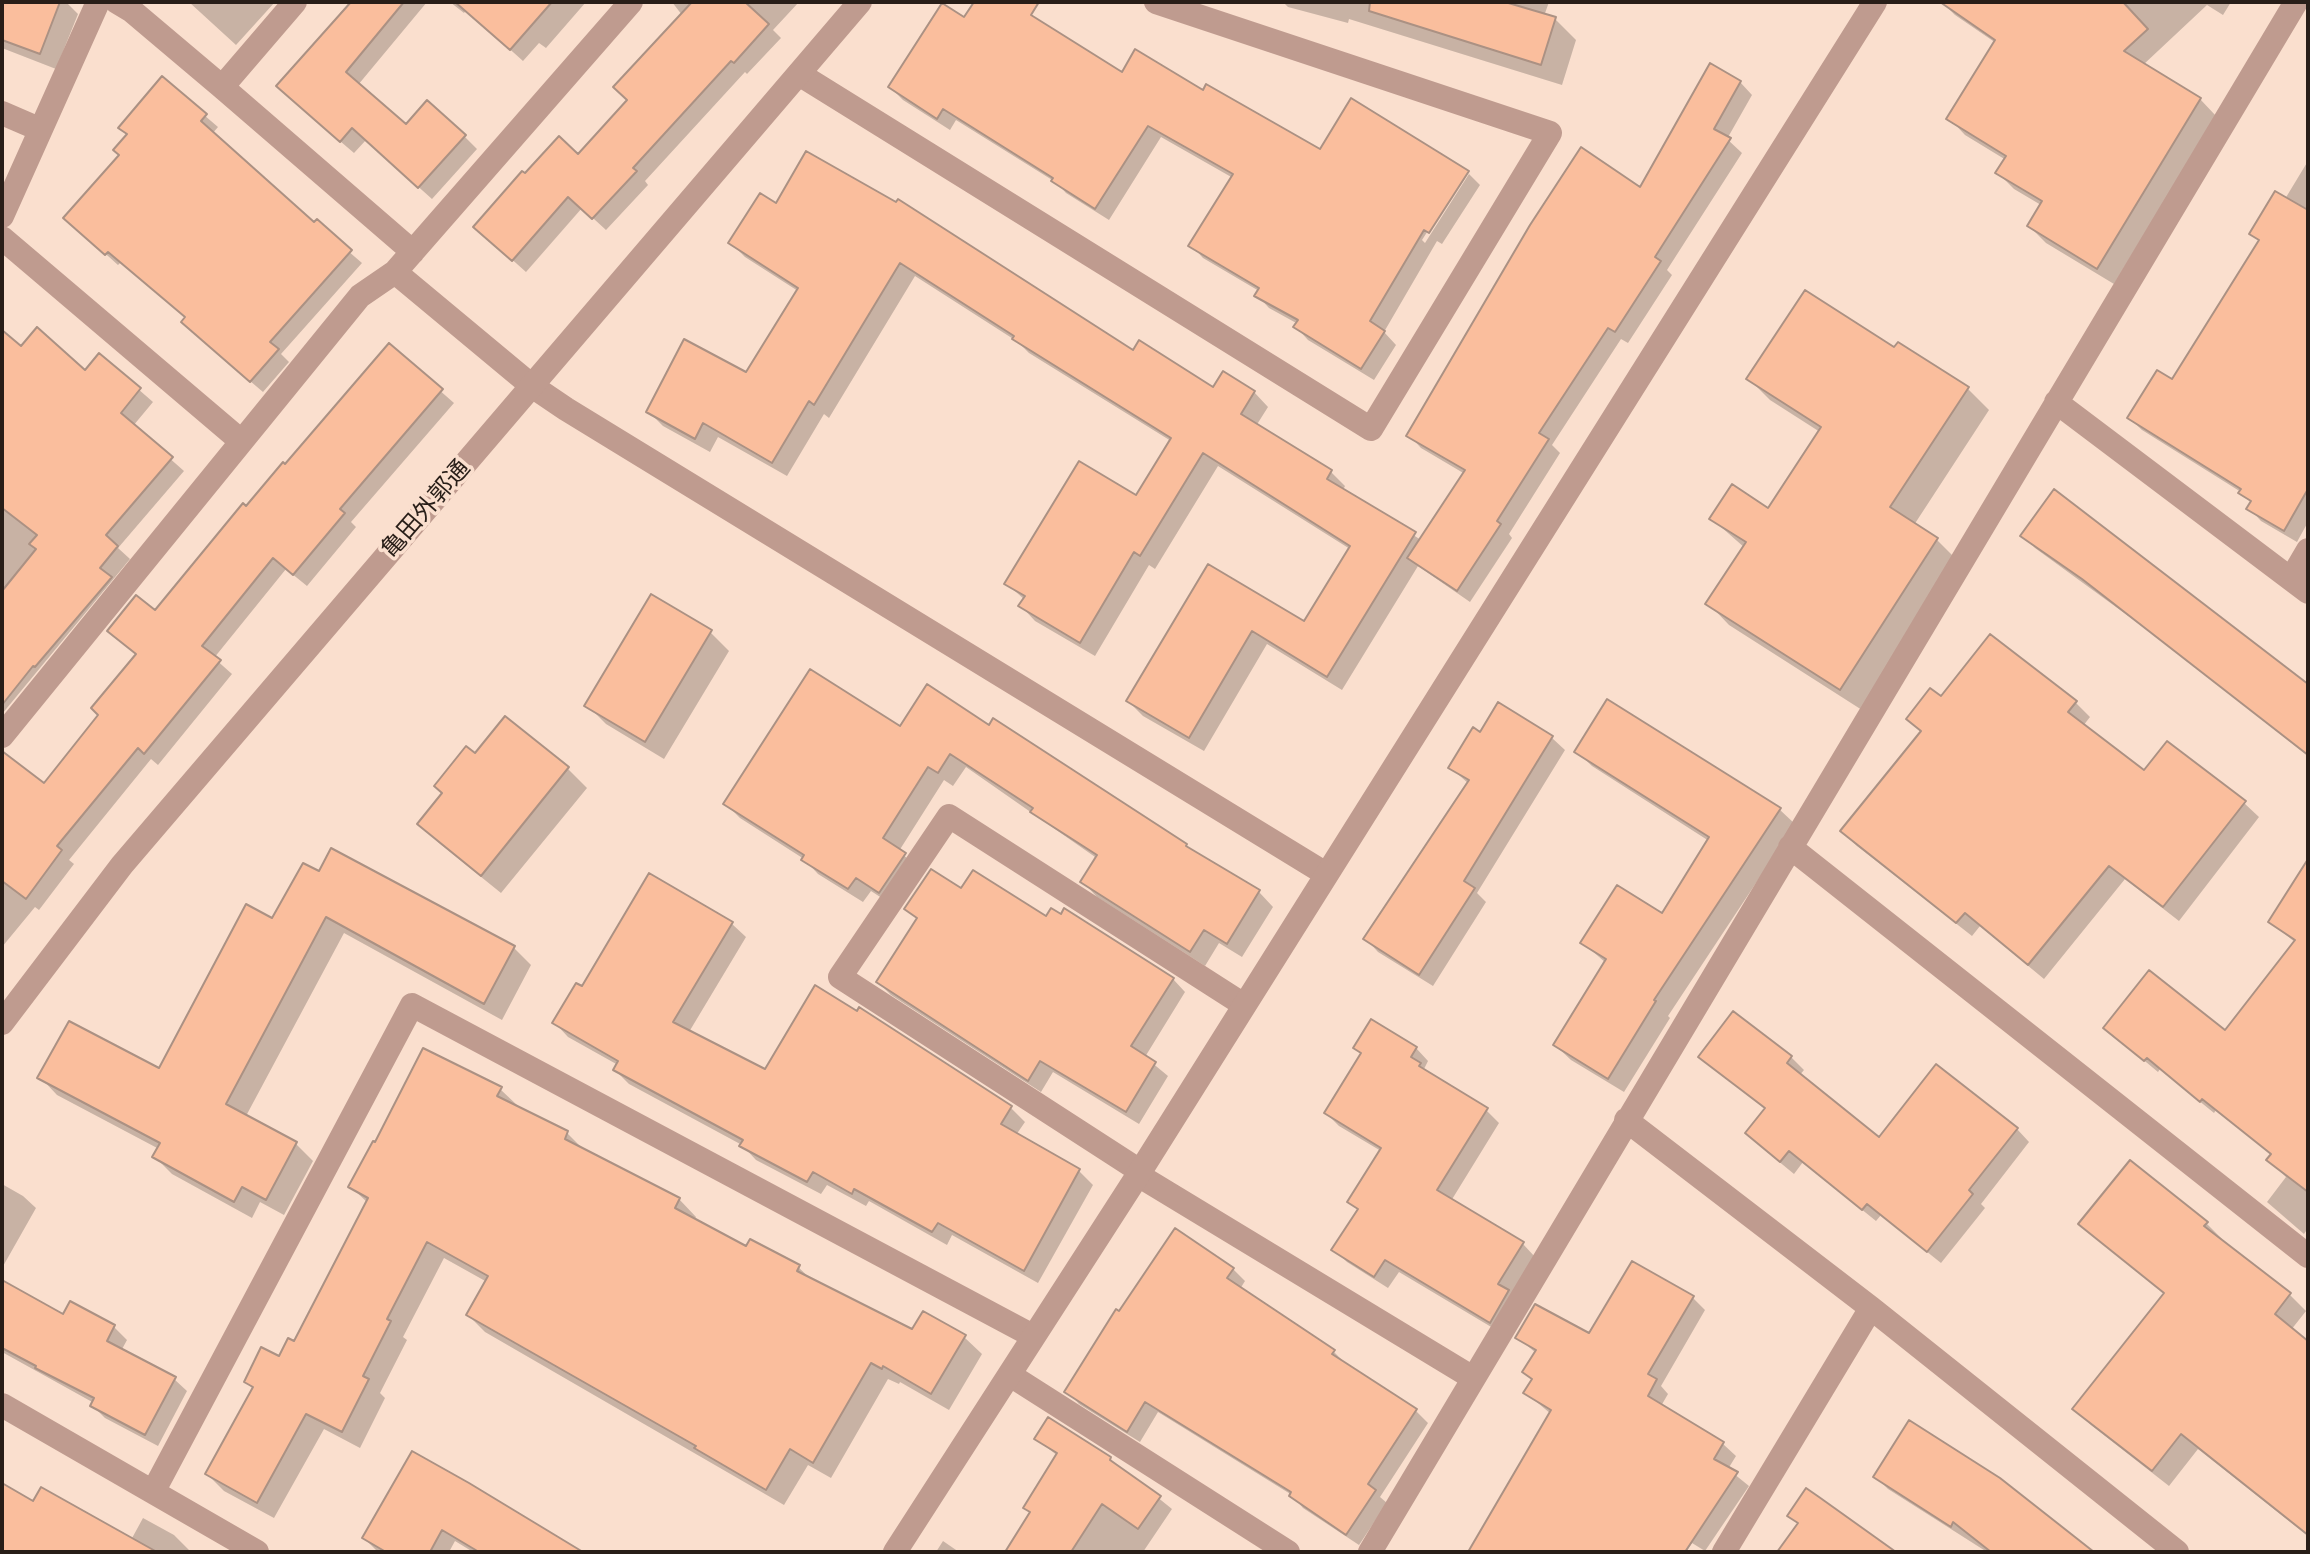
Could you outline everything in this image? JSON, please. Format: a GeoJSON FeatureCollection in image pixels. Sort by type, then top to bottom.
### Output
{"type":"FeatureCollection","features":[{"type":"Feature","properties":{"kind":"street"},"geometry":{"type":"LineString","coordinates":[[2,216],[98,2]]}},
{"type":"Feature","properties":{"kind":"street"},"geometry":{"type":"LineString","coordinates":[[117,2],[132,11],[222,87],[413,252]]}},
{"type":"Feature","properties":{"kind":"street"},"geometry":{"type":"LineString","coordinates":[[222,87],[295,2]]}},
{"type":"Feature","properties":{"kind":"street"},"geometry":{"type":"LineString","coordinates":[[2,736],[360,296],[395,272],[631,2]]}},
{"type":"Feature","properties":{"kind":"street","name":"亀田外郭通"},"geometry":{"type":"LineString","coordinates":[[2,1023],[122,865],[860,2]]}},
{"type":"Feature","properties":{"kind":"street"},"geometry":{"type":"LineString","coordinates":[[799,74],[1371,429],[1550,133],[1156,2]]}},
{"type":"Feature","properties":{"kind":"street"},"geometry":{"type":"LineString","coordinates":[[895,1552],[1139,1173],[1875,2]]}},
{"type":"Feature","properties":{"kind":"street"},"geometry":{"type":"LineString","coordinates":[[1370,1552],[2296,2]]}},
{"type":"Feature","properties":{"kind":"street"},"geometry":{"type":"LineString","coordinates":[[2,113],[39,129]]}},
{"type":"Feature","properties":{"kind":"street"},"geometry":{"type":"LineString","coordinates":[[2,238],[241,441]]}},
{"type":"Feature","properties":{"kind":"street"},"geometry":{"type":"LineString","coordinates":[[395,272],[532,386],[1326,874]]}},
{"type":"Feature","properties":{"kind":"street"},"geometry":{"type":"LineString","coordinates":[[2056,402],[2300,586],[2308,550]]}},
{"type":"Feature","properties":{"kind":"street"},"geometry":{"type":"LineString","coordinates":[[1244,1005],[949,816],[840,977],[1139,1173],[1473,1378]]}},
{"type":"Feature","properties":{"kind":"street"},"geometry":{"type":"LineString","coordinates":[[1790,847],[2308,1256]]}},
{"type":"Feature","properties":{"kind":"street"},"geometry":{"type":"LineString","coordinates":[[153,1492],[412,1005],[1033,1336]]}},
{"type":"Feature","properties":{"kind":"street"},"geometry":{"type":"LineString","coordinates":[[1626,1120],[1871,1308],[2177,1552]]}},
{"type":"Feature","properties":{"kind":"street"},"geometry":{"type":"LineString","coordinates":[[1724,1552],[1871,1308]]}},
{"type":"Feature","properties":{"kind":"street"},"geometry":{"type":"LineString","coordinates":[[1010,1375],[1288,1552]]}},
{"type":"Feature","properties":{"kind":"street"},"geometry":{"type":"LineString","coordinates":[[2,1405],[257,1552]]}},
{"type":"Feature","properties":{"kind":"building"},"geometry":{"type":"Polygon","coordinates":[[[2,2],[60,2],[40,54],[2,40],[2,2]]]}},
{"type":"Feature","properties":{"kind":"building"},"geometry":{"type":"Polygon","coordinates":[[[351,2],[404,2],[346,72],[406,124],[427,100],[466,135],[418,188],[352,128],[340,142],[276,86],[351,2]]]}},
{"type":"Feature","properties":{"kind":"building"},"geometry":{"type":"Polygon","coordinates":[[[455,2],[552,2],[510,50],[455,2]]]}},
{"type":"Feature","properties":{"kind":"building"},"geometry":{"type":"Polygon","coordinates":[[[692,2],[745,2],[769,24],[633,168],[637,171],[592,219],[568,197],[512,261],[473,227],[522,171],[525,173],[559,136],[578,154],[627,100],[613,87],[692,2]]]}},
{"type":"Feature","properties":{"kind":"building"},"geometry":{"type":"Polygon","coordinates":[[[974,2],[1039,2],[1031,15],[1122,72],[1135,49],[1203,90],[1206,84],[1320,149],[1351,98],[1469,171],[1429,233],[1424,230],[1370,321],[1385,331],[1361,369],[1293,327],[1298,320],[1254,296],[1259,288],[1188,246],[1233,174],[1148,126],[1095,209],[1051,181],[1053,178],[943,109],[937,119],[888,87],[942,3],[964,17],[974,2]]]}},
{"type":"Feature","properties":{"kind":"building"},"geometry":{"type":"Polygon","coordinates":[[[1370,2],[1505,2],[1556,17],[1541,65],[1369,11],[1370,2]]]}},
{"type":"Feature","properties":{"kind":"building"},"geometry":{"type":"Polygon","coordinates":[[[1940,2],[2123,2],[2148,29],[2124,51],[2201,98],[2097,269],[2027,226],[2042,201],[1995,173],[2006,156],[1946,119],[1995,40],[1940,2]]]}},
{"type":"Feature","properties":{"kind":"building"},"geometry":{"type":"Polygon","coordinates":[[[1710,63],[1741,81],[1714,129],[1731,138],[1655,257],[1661,261],[1615,332],[1608,328],[1539,433],[1549,439],[1497,521],[1501,524],[1457,591],[1407,558],[1465,470],[1406,436],[1530,225],[1581,147],[1640,187],[1710,63]]]}},
{"type":"Feature","properties":{"kind":"building"},"geometry":{"type":"Polygon","coordinates":[[[162,76],[207,114],[201,121],[314,222],[317,219],[352,250],[270,342],[279,349],[250,382],[181,322],[185,317],[63,218],[119,155],[113,150],[127,134],[118,128],[162,76]]]}},
{"type":"Feature","properties":{"kind":"building"},"geometry":{"type":"Polygon","coordinates":[[[806,151],[896,202],[898,199],[1133,350],[1139,340],[1213,387],[1223,371],[1255,391],[1241,414],[1332,470],[1327,479],[1416,532],[1327,677],[1252,631],[1189,738],[1126,701],[1208,564],[1304,621],[1350,546],[1203,453],[1140,556],[1134,552],[1080,643],[1018,606],[1025,596],[1004,584],[1079,461],[1136,495],[1171,438],[1012,339],[1014,336],[900,263],[814,405],[809,401],[772,463],[703,423],[695,439],[646,412],[684,339],[746,372],[798,288],[728,243],[760,193],[776,203],[806,151]]]}},
{"type":"Feature","properties":{"kind":"building"},"geometry":{"type":"Polygon","coordinates":[[[2275,191],[2308,210],[2308,489],[2284,531],[2246,509],[2251,501],[2238,493],[2241,489],[2127,418],[2157,370],[2172,379],[2259,240],[2249,234],[2275,191]]]}},
{"type":"Feature","properties":{"kind":"building"},"geometry":{"type":"Polygon","coordinates":[[[1805,290],[1894,347],[1898,342],[1969,387],[1890,507],[1938,538],[1840,690],[1705,604],[1746,542],[1709,519],[1732,484],[1768,508],[1821,427],[1746,379],[1805,290]]]}},
{"type":"Feature","properties":{"kind":"building"},"geometry":{"type":"Polygon","coordinates":[[[37,327],[85,370],[99,353],[141,388],[121,413],[173,457],[106,535],[118,546],[100,568],[112,577],[2,705],[2,591],[36,549],[29,544],[37,535],[2,508],[2,330],[21,346],[37,327]]]}},
{"type":"Feature","properties":{"kind":"building"},"geometry":{"type":"Polygon","coordinates":[[[389,343],[443,389],[340,509],[345,513],[293,575],[273,558],[202,646],[221,660],[144,754],[138,748],[57,846],[62,850],[26,899],[2,881],[2,751],[44,783],[98,715],[91,708],[136,654],[107,631],[136,595],[155,610],[243,503],[246,506],[283,462],[285,464],[389,343]]]}},
{"type":"Feature","properties":{"kind":"building"},"geometry":{"type":"Polygon","coordinates":[[[2054,489],[2308,684],[2308,755],[2082,579],[2020,536],[2054,489]]]}},
{"type":"Feature","properties":{"kind":"building"},"geometry":{"type":"Polygon","coordinates":[[[651,594],[712,630],[645,742],[584,706],[651,594]]]}},
{"type":"Feature","properties":{"kind":"building"},"geometry":{"type":"Polygon","coordinates":[[[1990,634],[2077,701],[2068,712],[2144,770],[2167,741],[2246,801],[2163,907],[2109,866],[2028,965],[1965,913],[1956,923],[1840,831],[1921,731],[1906,719],[1930,688],[1941,696],[1990,634]]]}},
{"type":"Feature","properties":{"kind":"building"},"geometry":{"type":"Polygon","coordinates":[[[810,669],[900,726],[927,684],[989,725],[993,718],[1186,846],[1260,890],[1227,944],[1204,930],[1190,952],[1080,882],[1097,855],[1030,812],[1033,808],[950,754],[938,773],[928,767],[883,838],[906,853],[879,893],[856,878],[848,889],[801,860],[804,855],[723,804],[810,669]]]}},
{"type":"Feature","properties":{"kind":"building"},"geometry":{"type":"Polygon","coordinates":[[[1607,699],[1781,808],[1654,1000],[1608,1079],[1553,1045],[1606,959],[1580,943],[1617,885],[1662,913],[1709,837],[1574,752],[1607,699]]]}},
{"type":"Feature","properties":{"kind":"building"},"geometry":{"type":"Polygon","coordinates":[[[1498,702],[1553,736],[1464,881],[1475,888],[1419,975],[1363,939],[1469,780],[1448,768],[1473,727],[1480,732],[1498,702]]]}},
{"type":"Feature","properties":{"kind":"building"},"geometry":{"type":"Polygon","coordinates":[[[505,716],[569,767],[481,876],[417,824],[442,793],[434,786],[466,746],[475,753],[505,716]]]}},
{"type":"Feature","properties":{"kind":"building"},"geometry":{"type":"Polygon","coordinates":[[[331,848],[515,946],[484,1004],[326,917],[226,1104],[297,1142],[266,1200],[242,1187],[234,1202],[152,1157],[160,1143],[37,1078],[69,1021],[159,1068],[246,904],[272,918],[303,863],[319,871],[331,848]]]}},
{"type":"Feature","properties":{"kind":"building"},"geometry":{"type":"Polygon","coordinates":[[[2308,859],[2308,1192],[2266,1160],[2271,1154],[2202,1099],[2200,1102],[2147,1058],[2144,1061],[2103,1028],[2149,970],[2225,1030],[2295,940],[2268,922],[2308,859]]]}},
{"type":"Feature","properties":{"kind":"building"},"geometry":{"type":"Polygon","coordinates":[[[931,869],[961,888],[973,870],[1046,916],[1051,908],[1061,914],[1064,908],[1174,978],[1131,1046],[1156,1062],[1126,1112],[1040,1061],[1028,1081],[876,982],[917,918],[904,909],[931,869]]]}},
{"type":"Feature","properties":{"kind":"building"},"geometry":{"type":"Polygon","coordinates":[[[649,873],[733,922],[673,1022],[765,1069],[815,985],[857,1011],[859,1007],[1012,1106],[1001,1124],[1080,1169],[1024,1271],[938,1223],[932,1232],[854,1189],[852,1194],[813,1172],[807,1182],[739,1146],[743,1140],[613,1070],[618,1061],[552,1023],[576,983],[582,986],[649,873]]]}},
{"type":"Feature","properties":{"kind":"building"},"geometry":{"type":"Polygon","coordinates":[[[1733,1011],[1792,1056],[1787,1063],[1879,1137],[1936,1064],[2018,1128],[1969,1190],[1973,1194],[1927,1252],[1867,1204],[1862,1210],[1789,1151],[1780,1162],[1745,1133],[1765,1108],[1698,1057],[1733,1011]]]}},
{"type":"Feature","properties":{"kind":"building"},"geometry":{"type":"Polygon","coordinates":[[[1371,1019],[1417,1047],[1411,1057],[1421,1063],[1419,1066],[1488,1108],[1437,1190],[1524,1242],[1498,1284],[1509,1290],[1490,1323],[1385,1260],[1374,1277],[1331,1250],[1358,1209],[1347,1202],[1381,1148],[1324,1113],[1361,1053],[1353,1048],[1371,1019]]]}},
{"type":"Feature","properties":{"kind":"building"},"geometry":{"type":"Polygon","coordinates":[[[423,1048],[502,1087],[497,1096],[568,1131],[565,1139],[680,1198],[675,1208],[746,1246],[750,1239],[800,1265],[797,1271],[912,1329],[923,1311],[966,1335],[931,1394],[883,1366],[882,1369],[871,1363],[813,1463],[790,1449],[766,1490],[694,1448],[696,1446],[466,1315],[488,1276],[427,1242],[387,1319],[391,1321],[363,1376],[369,1379],[342,1432],[306,1414],[257,1503],[205,1474],[253,1387],[244,1382],[261,1347],[279,1356],[288,1338],[294,1341],[368,1198],[348,1187],[423,1048]]]}},
{"type":"Feature","properties":{"kind":"building"},"geometry":{"type":"Polygon","coordinates":[[[2130,1160],[2208,1222],[2204,1226],[2291,1293],[2275,1314],[2308,1341],[2308,1535],[2181,1434],[2152,1471],[2072,1409],[2164,1293],[2078,1224],[2130,1160]]]}},
{"type":"Feature","properties":{"kind":"building"},"geometry":{"type":"Polygon","coordinates":[[[1175,1228],[1234,1268],[1227,1278],[1335,1350],[1332,1354],[1417,1409],[1368,1484],[1376,1490],[1346,1535],[1289,1496],[1291,1492],[1145,1402],[1127,1432],[1064,1392],[1116,1309],[1119,1311],[1175,1228]]]}},
{"type":"Feature","properties":{"kind":"building"},"geometry":{"type":"Polygon","coordinates":[[[1632,1261],[1694,1296],[1648,1374],[1657,1379],[1648,1396],[1724,1442],[1714,1459],[1738,1472],[1685,1552],[1468,1552],[1551,1410],[1523,1393],[1532,1379],[1522,1372],[1536,1350],[1515,1338],[1535,1304],[1589,1333],[1632,1261]]]}},
{"type":"Feature","properties":{"kind":"building"},"geometry":{"type":"Polygon","coordinates":[[[2,1280],[63,1314],[70,1301],[115,1325],[107,1341],[176,1377],[145,1435],[90,1406],[94,1398],[2,1348],[2,1280]]]}},
{"type":"Feature","properties":{"kind":"building"},"geometry":{"type":"Polygon","coordinates":[[[1048,1417],[1111,1457],[1110,1460],[1161,1496],[1138,1529],[1102,1504],[1071,1552],[1005,1552],[1030,1512],[1023,1508],[1057,1453],[1034,1439],[1048,1417]]]}},
{"type":"Feature","properties":{"kind":"building"},"geometry":{"type":"Polygon","coordinates":[[[1909,1420],[2000,1478],[2094,1552],[1991,1552],[1953,1522],[1951,1527],[1873,1477],[1909,1420]]]}},
{"type":"Feature","properties":{"kind":"building"},"geometry":{"type":"Polygon","coordinates":[[[412,1451],[583,1552],[479,1552],[442,1530],[430,1552],[386,1552],[362,1538],[412,1451]]]}},
{"type":"Feature","properties":{"kind":"building"},"geometry":{"type":"Polygon","coordinates":[[[2,1483],[33,1501],[41,1487],[157,1552],[2,1552],[2,1483]]]}},
{"type":"Feature","properties":{"kind":"building"},"geometry":{"type":"Polygon","coordinates":[[[1806,1488],[1896,1552],[1777,1552],[1798,1523],[1787,1516],[1806,1488]]]}}]}
